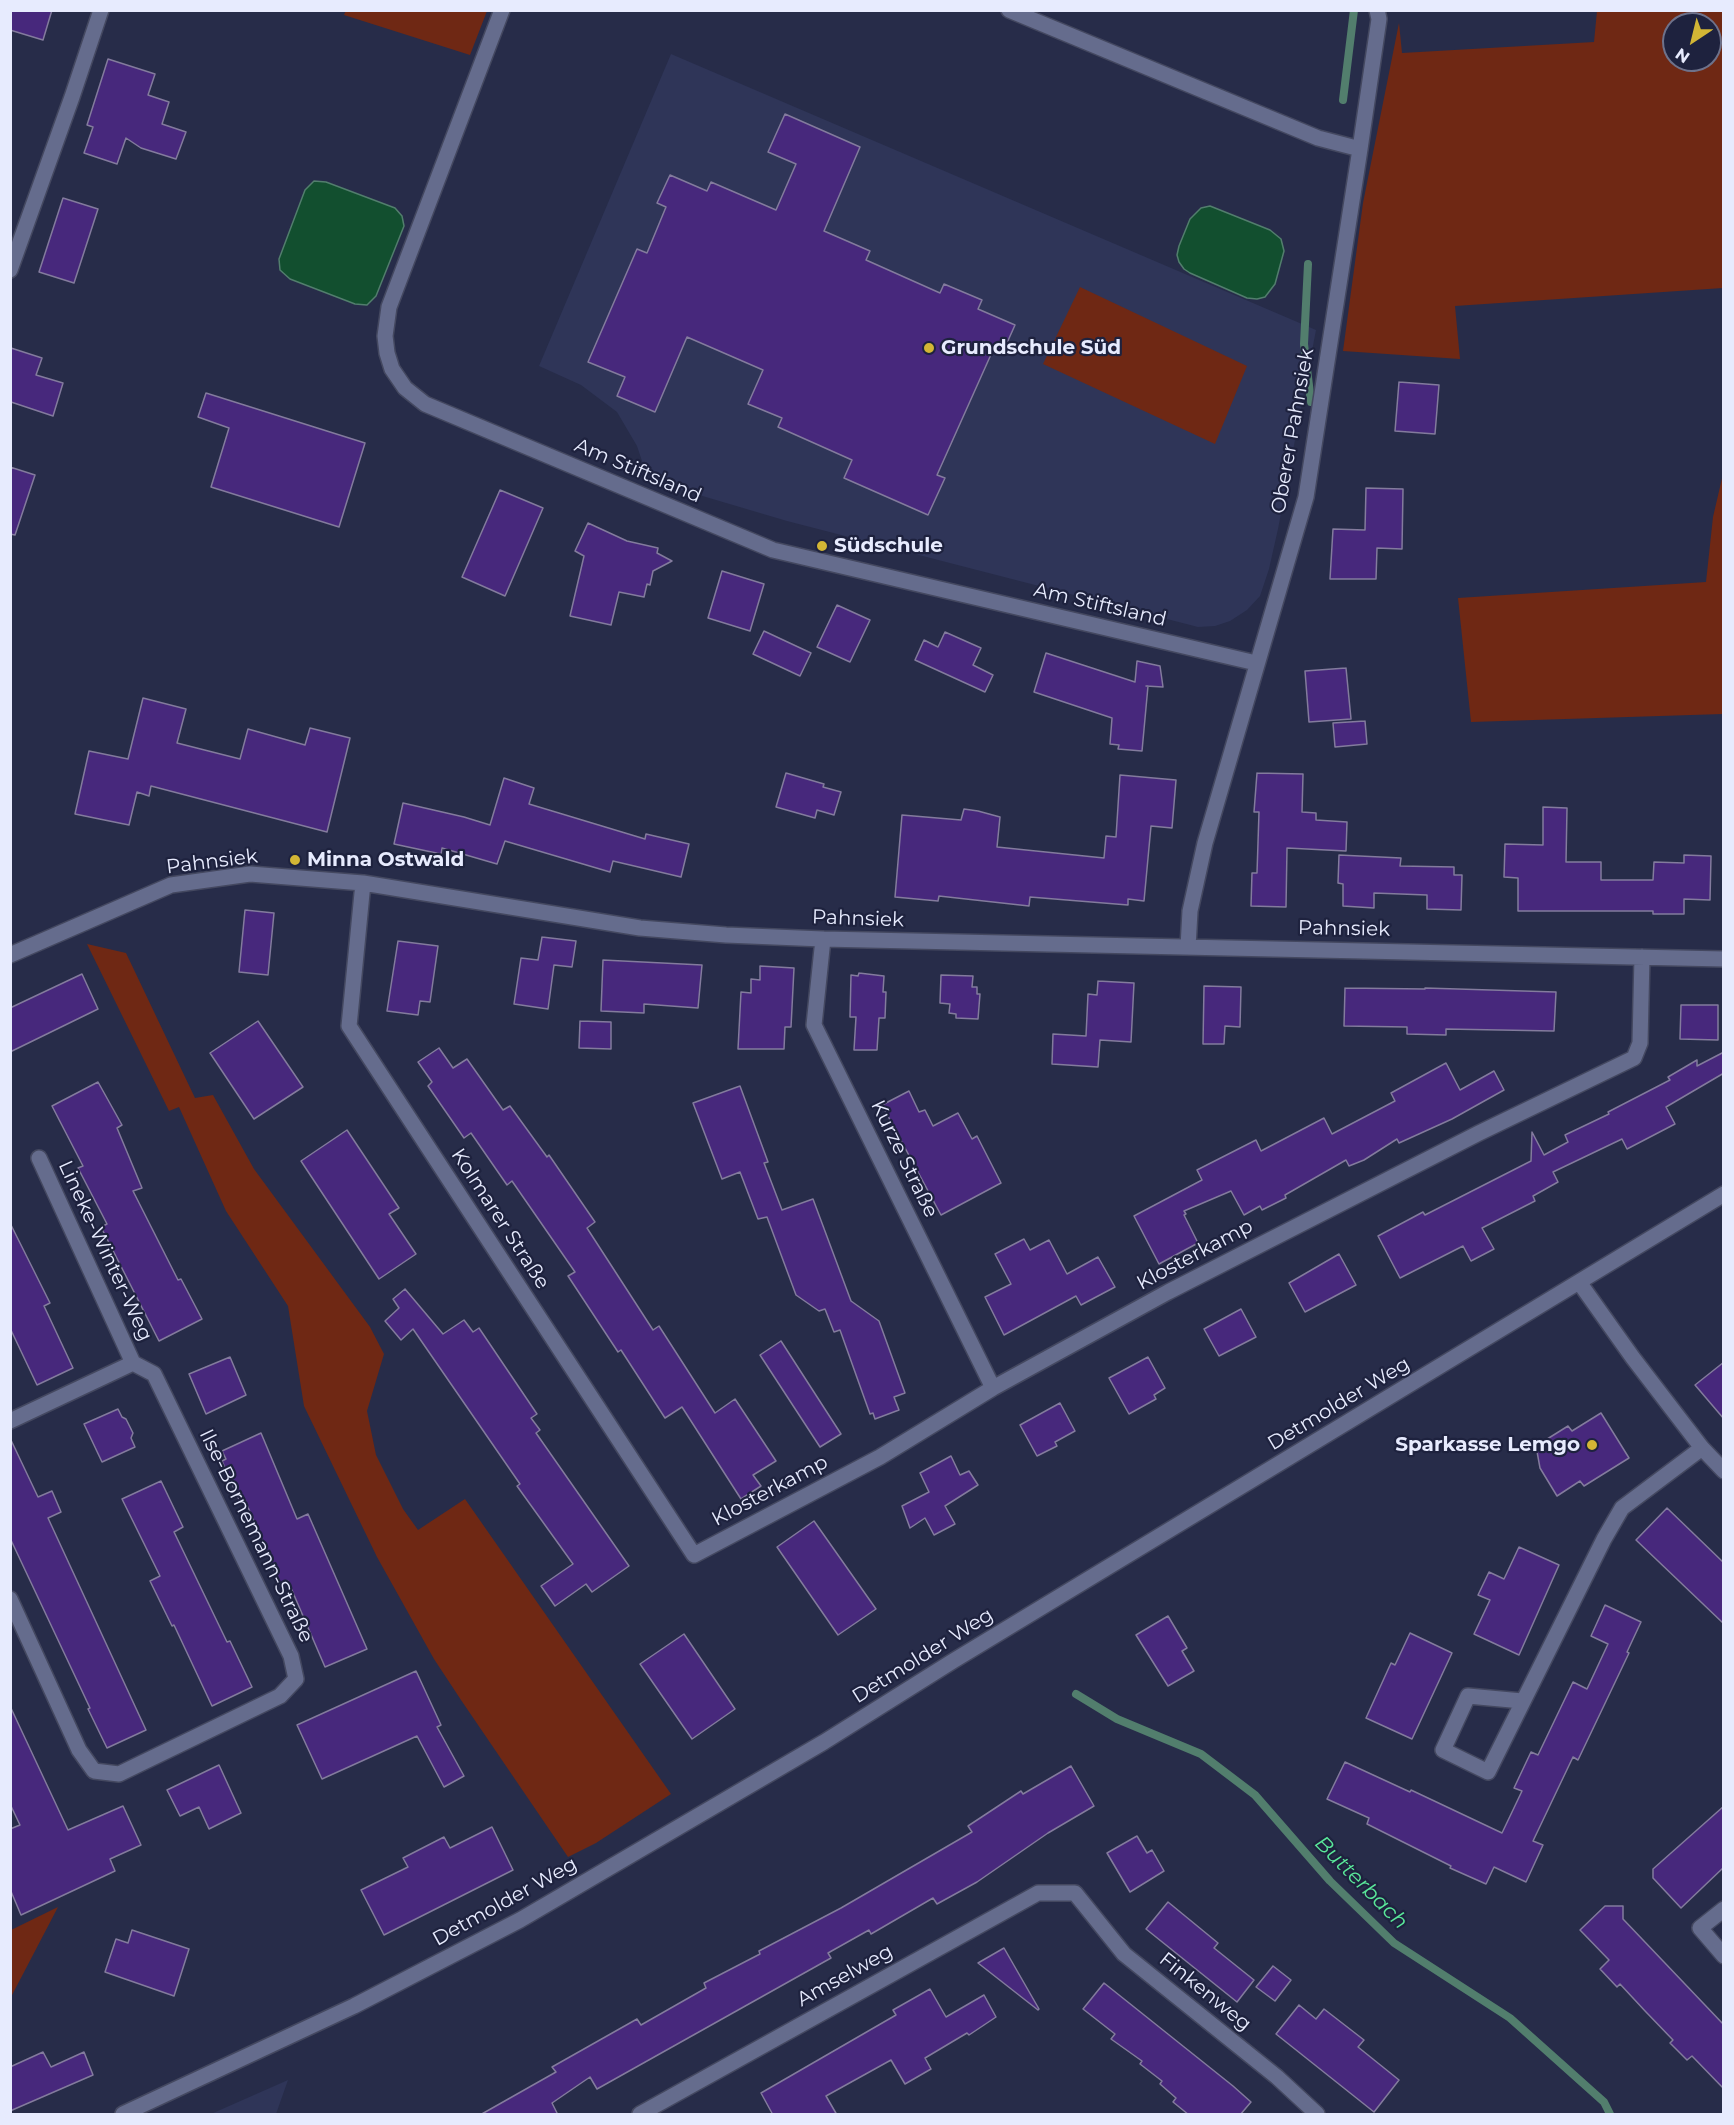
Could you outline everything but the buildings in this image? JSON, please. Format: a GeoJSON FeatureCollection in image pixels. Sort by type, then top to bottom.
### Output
{"type":"FeatureCollection","features":[{"type":"Feature","properties":{"kind":"street"},"geometry":{"type":"LineString","coordinates":[[10,270],[100,10]]}},
{"type":"Feature","properties":{"kind":"street","name":"Am Stiftsland"},"geometry":{"type":"LineString","coordinates":[[502,10],[389,307],[385,336],[387,353],[392,369],[405,388],[425,404],[773,550],[1256,663]]}},
{"type":"Feature","properties":{"kind":"street"},"geometry":{"type":"LineString","coordinates":[[1009,10],[1318,138],[1360,149]]}},
{"type":"Feature","properties":{"kind":"street","name":"Oberer Pahnsiek"},"geometry":{"type":"LineString","coordinates":[[1188,947],[1190,911],[1205,843],[1306,497],[1381,13]]}},
{"type":"Feature","properties":{"kind":"street","name":"Pahnsiek"},"geometry":{"type":"LineString","coordinates":[[10,955],[171,885],[250,874],[363,883],[639,928],[823,939],[1724,959]]}},
{"type":"Feature","properties":{"kind":"street","name":"Kolmarer Straße"},"geometry":{"type":"LineString","coordinates":[[363,883],[349,1026],[694,1555]]}},
{"type":"Feature","properties":{"kind":"street","name":"Kurze Straße"},"geometry":{"type":"LineString","coordinates":[[823,939],[814,1025],[993,1388]]}},
{"type":"Feature","properties":{"kind":"street","name":"Klosterkamp"},"geometry":{"type":"LineString","coordinates":[[694,1555],[880,1457],[993,1388],[1168,1292],[1479,1132],[1634,1058],[1640,1043],[1642,957]]}},
{"type":"Feature","properties":{"kind":"street","name":"Lineke-Winter-Weg"},"geometry":{"type":"LineString","coordinates":[[39,1158],[133,1363]]}},
{"type":"Feature","properties":{"kind":"street","name":"Detmolder Weg"},"geometry":{"type":"LineString","coordinates":[[123,2115],[354,2006],[520,1920],[824,1742],[953,1661],[1724,1194]]}},
{"type":"Feature","properties":{"kind":"street"},"geometry":{"type":"LineString","coordinates":[[1579,1282],[1633,1358],[1702,1448],[1724,1471]]}},
{"type":"Feature","properties":{"kind":"street"},"geometry":{"type":"LineString","coordinates":[[10,1421],[133,1363]]}},
{"type":"Feature","properties":{"kind":"street","name":"Ilse-Bornemann-Straße"},"geometry":{"type":"LineString","coordinates":[[10,1599],[79,1750],[94,1771],[119,1774],[279,1696],[296,1679],[291,1656],[154,1374],[133,1363]]}},
{"type":"Feature","properties":{"kind":"street"},"geometry":{"type":"LineString","coordinates":[[1522,1701],[1468,1696],[1443,1750],[1488,1773],[1522,1701],[1622,1508],[1702,1448]]}},
{"type":"Feature","properties":{"kind":"street","name":"Amselweg"},"geometry":{"type":"LineString","coordinates":[[640,2115],[1038,1893],[1075,1893]]}},
{"type":"Feature","properties":{"kind":"street","name":"Finkenweg"},"geometry":{"type":"LineString","coordinates":[[1075,1893],[1124,1954],[1277,2076],[1317,2115]]}},
{"type":"Feature","properties":{"kind":"street"},"geometry":{"type":"LineString","coordinates":[[1724,1909],[1700,1928],[1724,1956]]}},
{"type":"Feature","properties":{"kind":"shaded area"},"geometry":{"type":"Polygon","coordinates":[[[346,10],[487,11],[470,55],[344,15],[346,10]]]}},
{"type":"Feature","properties":{"kind":"shaded area"},"geometry":{"type":"Polygon","coordinates":[[[1597,11],[1723,11],[1723,288],[1455,306],[1460,359],[1343,351],[1363,203],[1399,23],[1402,53],[1594,42],[1597,11]]]}},
{"type":"Feature","properties":{"kind":"shaded area","name":"Grundschule Süd"},"geometry":{"type":"Polygon","coordinates":[[[671,54],[1316,330],[1269,569],[1260,596],[1247,610],[1230,621],[1215,626],[1198,627],[787,521],[662,484],[644,467],[637,446],[617,412],[581,385],[539,366],[671,54]]]}},
{"type":"Feature","properties":{"kind":"shaded area"},"geometry":{"type":"Polygon","coordinates":[[[314,181],[326,182],[395,208],[402,216],[404,226],[376,296],[367,305],[355,304],[290,279],[280,270],[279,259],[305,190],[314,181]]]}},
{"type":"Feature","properties":{"kind":"shaded area"},"geometry":{"type":"Polygon","coordinates":[[[1210,206],[1270,230],[1281,239],[1284,251],[1275,284],[1265,297],[1247,298],[1190,273],[1179,262],[1177,255],[1179,246],[1190,219],[1201,208],[1210,206]]]}},
{"type":"Feature","properties":{"kind":"shaded area"},"geometry":{"type":"Polygon","coordinates":[[[1080,287],[1247,366],[1215,444],[1043,364],[1080,287]]]}},
{"type":"Feature","properties":{"kind":"shaded area"},"geometry":{"type":"Polygon","coordinates":[[[1723,474],[1723,714],[1471,722],[1458,598],[1706,582],[1713,517],[1723,474]]]}},
{"type":"Feature","properties":{"kind":"shaded area"},"geometry":{"type":"Polygon","coordinates":[[[87,944],[126,953],[195,1098],[213,1095],[254,1169],[370,1327],[384,1354],[367,1411],[376,1455],[403,1509],[418,1530],[465,1499],[671,1794],[596,1843],[568,1857],[434,1659],[377,1557],[304,1406],[288,1306],[226,1211],[179,1107],[169,1111],[87,944]]]}},
{"type":"Feature","properties":{"kind":"shaded area"},"geometry":{"type":"Polygon","coordinates":[[[58,1907],[11,1997],[11,1930],[58,1907]]]}},
{"type":"Feature","properties":{"kind":"shaded area"},"geometry":{"type":"Polygon","coordinates":[[[288,2080],[276,2114],[211,2114],[288,2080]]]}},
{"type":"Feature","properties":{"kind":"waterway"},"geometry":{"type":"LineString","coordinates":[[1343,100],[1354,10]]}},
{"type":"Feature","properties":{"kind":"waterway"},"geometry":{"type":"LineString","coordinates":[[1308,264],[1304,344],[1311,402]]}},
{"type":"Feature","properties":{"kind":"waterway","name":"Butterbach"},"geometry":{"type":"LineString","coordinates":[[1076,1694],[1117,1719],[1201,1754],[1255,1795],[1330,1881],[1394,1943],[1510,2018],[1604,2102],[1610,2114]]}},
{"type":"Feature","properties":{"kind":"place","name":"Grundschule Süd"},"geometry":{"type":"Point","coordinates":[929,348]}},
{"type":"Feature","properties":{"kind":"place","name":"Südschule"},"geometry":{"type":"Point","coordinates":[822,546]}},
{"type":"Feature","properties":{"kind":"place","name":"Minna Ostwald"},"geometry":{"type":"Point","coordinates":[295,860]}},
{"type":"Feature","properties":{"kind":"place","name":"Sparkasse Lemgo"},"geometry":{"type":"Point","coordinates":[1592,1445]}}]}
